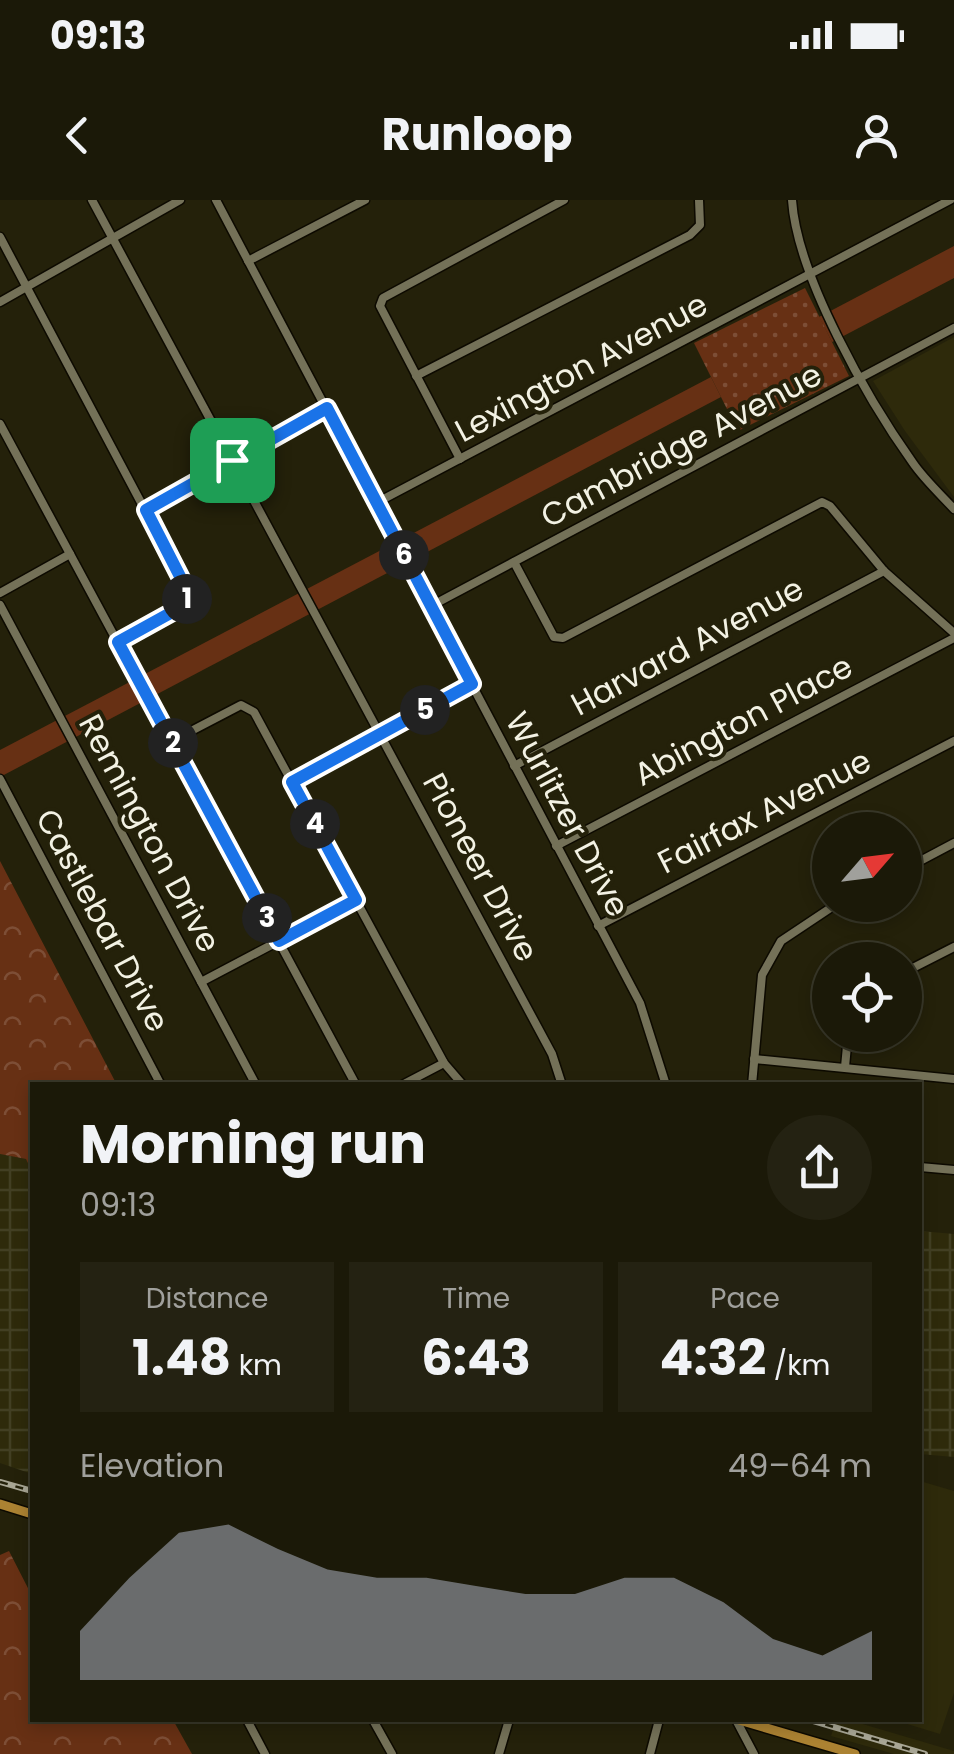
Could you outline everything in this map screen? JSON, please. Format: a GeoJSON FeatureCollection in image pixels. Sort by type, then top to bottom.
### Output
{"type":"FeatureCollection","features":[{"type":"Feature","properties":{"kind":"main road"},"geometry":{"type":"LineString","coordinates":[[0,1504],[30,1513]]}},
{"type":"Feature","properties":{"kind":"main road"},"geometry":{"type":"LineString","coordinates":[[745,1722],[855,1754]]}},
{"type":"Feature","properties":{"kind":"street","name":"Pioneer Drive"},"geometry":{"type":"LineString","coordinates":[[92,200],[552,1054],[561,1082]]}},
{"type":"Feature","properties":{"kind":"street"},"geometry":{"type":"LineString","coordinates":[[0,302],[180,200]]}},
{"type":"Feature","properties":{"kind":"street","name":"Wurlitzer Drive"},"geometry":{"type":"LineString","coordinates":[[216,200],[640,1004],[665,1082]]}},
{"type":"Feature","properties":{"kind":"street"},"geometry":{"type":"LineString","coordinates":[[248,262],[365,200]]}},
{"type":"Feature","properties":{"kind":"street"},"geometry":{"type":"LineString","coordinates":[[460,459],[380,306],[383,298],[564,200]]}},
{"type":"Feature","properties":{"kind":"street"},"geometry":{"type":"LineString","coordinates":[[416,376],[690,235],[700,225],[699,200]]}},
{"type":"Feature","properties":{"kind":"street"},"geometry":{"type":"LineString","coordinates":[[792,200],[808,276],[861,378],[914,465],[954,508]]}},
{"type":"Feature","properties":{"kind":"street","name":"Lexington Avenue"},"geometry":{"type":"LineString","coordinates":[[376,503],[950,200]]}},
{"type":"Feature","properties":{"kind":"street"},"geometry":{"type":"LineString","coordinates":[[0,238],[189,594],[185,605],[118,642]]}},
{"type":"Feature","properties":{"kind":"street","name":"Cambridge Avenue"},"geometry":{"type":"LineString","coordinates":[[431,606],[954,328]]}},
{"type":"Feature","properties":{"kind":"street"},"geometry":{"type":"LineString","coordinates":[[146,510],[327,408]]}},
{"type":"Feature","properties":{"kind":"street"},"geometry":{"type":"LineString","coordinates":[[0,424],[354,1082]]}},
{"type":"Feature","properties":{"kind":"street"},"geometry":{"type":"LineString","coordinates":[[514,562],[554,637],[564,638],[822,502],[830,506],[884,570],[954,636]]}},
{"type":"Feature","properties":{"kind":"street"},"geometry":{"type":"LineString","coordinates":[[0,594],[70,554]]}},
{"type":"Feature","properties":{"kind":"street","name":"Harvard Avenue"},"geometry":{"type":"LineString","coordinates":[[514,766],[884,570]]}},
{"type":"Feature","properties":{"kind":"street","name":"Remington Drive"},"geometry":{"type":"LineString","coordinates":[[0,604],[254,1082]]}},
{"type":"Feature","properties":{"kind":"street","name":"Abington Place"},"geometry":{"type":"LineString","coordinates":[[556,846],[954,636]]}},
{"type":"Feature","properties":{"kind":"street"},"geometry":{"type":"LineString","coordinates":[[292,782],[472,684]]}},
{"type":"Feature","properties":{"kind":"street"},"geometry":{"type":"LineString","coordinates":[[172,742],[240,705],[254,712],[444,1063],[460,1082]]}},
{"type":"Feature","properties":{"kind":"street"},"geometry":{"type":"LineString","coordinates":[[951,742],[954,754]]}},
{"type":"Feature","properties":{"kind":"street","name":"Fairfax Avenue"},"geometry":{"type":"LineString","coordinates":[[598,926],[951,742]]}},
{"type":"Feature","properties":{"kind":"street","name":"Castlebar Drive"},"geometry":{"type":"LineString","coordinates":[[0,779],[159,1082]]}},
{"type":"Feature","properties":{"kind":"street"},"geometry":{"type":"LineString","coordinates":[[922,860],[954,844]]}},
{"type":"Feature","properties":{"kind":"street"},"geometry":{"type":"LineString","coordinates":[[202,982],[356,900]]}},
{"type":"Feature","properties":{"kind":"street"},"geometry":{"type":"LineString","coordinates":[[752,1082],[762,975],[781,942],[812,921]]}},
{"type":"Feature","properties":{"kind":"street"},"geometry":{"type":"LineString","coordinates":[[922,963],[954,946]]}},
{"type":"Feature","properties":{"kind":"street"},"geometry":{"type":"LineString","coordinates":[[845,1066],[846,1052]]}},
{"type":"Feature","properties":{"kind":"street"},"geometry":{"type":"LineString","coordinates":[[754,1059],[954,1079]]}},
{"type":"Feature","properties":{"kind":"street"},"geometry":{"type":"LineString","coordinates":[[408,1082],[444,1063]]}},
{"type":"Feature","properties":{"kind":"street"},"geometry":{"type":"LineString","coordinates":[[922,1166],[954,1170]]}},
{"type":"Feature","properties":{"kind":"street"},"geometry":{"type":"LineString","coordinates":[[248,1722],[265,1754]]}},
{"type":"Feature","properties":{"kind":"street"},"geometry":{"type":"LineString","coordinates":[[375,1722],[392,1754]]}},
{"type":"Feature","properties":{"kind":"street"},"geometry":{"type":"LineString","coordinates":[[498,1754],[507,1722]]}},
{"type":"Feature","properties":{"kind":"street"},"geometry":{"type":"LineString","coordinates":[[650,1754],[658,1722]]}},
{"type":"Feature","properties":{"kind":"street"},"geometry":{"type":"LineString","coordinates":[[739,1722],[754,1754]]}},
{"type":"Feature","properties":{"kind":"shaded area"},"geometry":{"type":"Polygon","coordinates":[[[954,337],[954,497],[873,381],[954,337]]]}},
{"type":"Feature","properties":{"kind":"shaded area"},"geometry":{"type":"Polygon","coordinates":[[[0,1154],[26,1159],[30,1168],[30,1473],[0,1463],[0,1154]]]}},
{"type":"Feature","properties":{"kind":"shaded area"},"geometry":{"type":"Polygon","coordinates":[[[922,1231],[954,1234],[954,1457],[922,1454],[922,1231]]]}},
{"type":"Feature","properties":{"kind":"shaded area"},"geometry":{"type":"Polygon","coordinates":[[[922,1482],[954,1491],[954,1693],[940,1734],[901,1722],[922,1722],[922,1482]]]}},
{"type":"Feature","properties":{"kind":"shaded area"},"geometry":{"type":"Polygon","coordinates":[[[835,1722],[856,1722],[954,1754],[894,1754],[831,1736],[835,1722]]]}},
{"type":"Feature","properties":{"kind":"green space"},"geometry":{"type":"Polygon","coordinates":[[[954,246],[954,278],[832,342],[819,317],[954,246]]]}},
{"type":"Feature","properties":{"kind":"green space"},"geometry":{"type":"Polygon","coordinates":[[[805,288],[849,376],[738,431],[694,343],[805,288]]]}},
{"type":"Feature","properties":{"kind":"green space"},"geometry":{"type":"Polygon","coordinates":[[[711,377],[721,397],[0,777],[0,750],[711,377]]]}},
{"type":"Feature","properties":{"kind":"green space"},"geometry":{"type":"Polygon","coordinates":[[[0,861],[115,1082],[30,1082],[30,1168],[26,1159],[0,1154],[0,861]]]}},
{"type":"Feature","properties":{"kind":"green space"},"geometry":{"type":"Polygon","coordinates":[[[9,1551],[30,1592],[30,1722],[174,1722],[192,1754],[0,1754],[0,1555],[9,1551]]]}},
{"type":"Feature","properties":{"kind":"railway"},"geometry":{"type":"LineString","coordinates":[[0,1482],[30,1490]]}},
{"type":"Feature","properties":{"kind":"railway"},"geometry":{"type":"LineString","coordinates":[[817,1722],[925,1754]]}},
{"type":"Feature","properties":{"kind":"route"},"geometry":{"type":"LineString","coordinates":[[327,408],[472,684],[292,782],[356,900],[279,941],[118,642],[185,605],[189,594],[146,510],[232,460],[327,408]]}}]}
